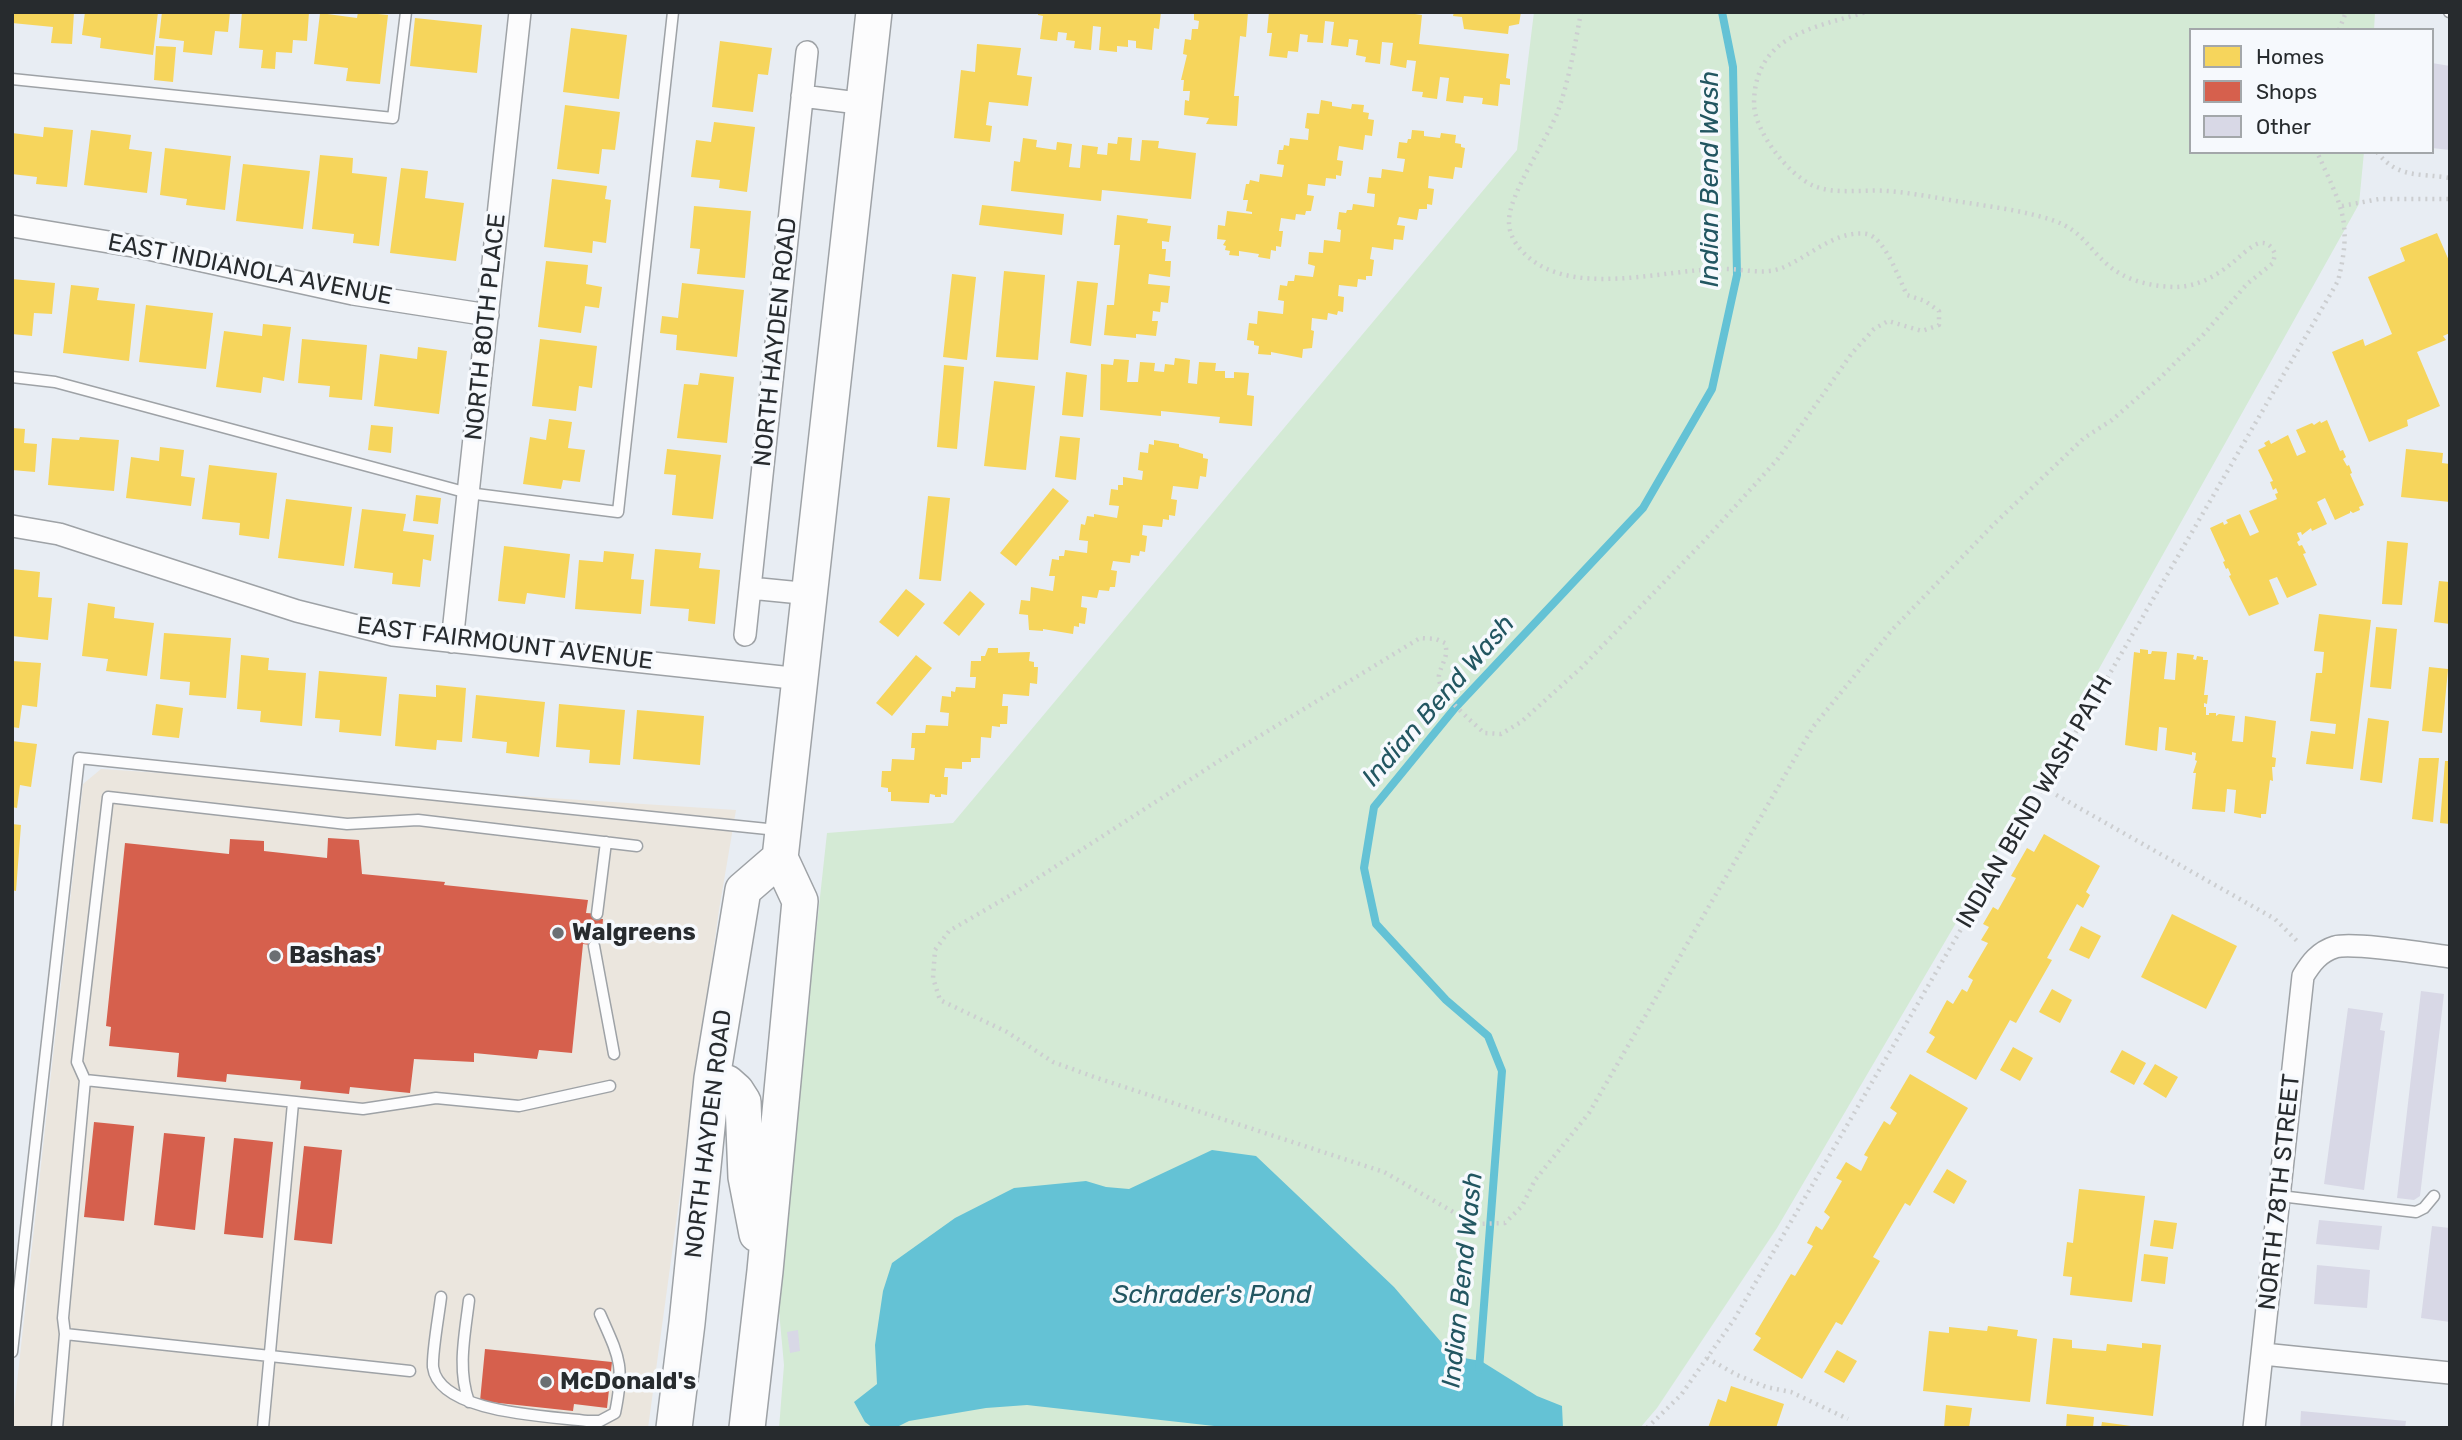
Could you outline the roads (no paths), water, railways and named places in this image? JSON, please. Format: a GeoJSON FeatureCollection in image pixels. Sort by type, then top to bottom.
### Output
{"type":"FeatureCollection","features":[{"type":"Feature","properties":{"kind":"main road"},"geometry":{"type":"LineString","coordinates":[[747,1428],[765,1271],[800,901],[782,844],[866,104],[869,13]]}},
{"type":"Feature","properties":{"kind":"main road","name":"NORTH HAYDEN ROAD"},"geometry":{"type":"LineString","coordinates":[[674,1428],[712,1078],[743,890],[782,844]]}},
{"type":"Feature","properties":{"kind":"main road"},"geometry":{"type":"LineString","coordinates":[[712,1078],[727,1083],[743,1102],[746,1177],[765,1271]]}},
{"type":"Feature","properties":{"kind":"street","name":"NORTH 80TH PLACE"},"geometry":{"type":"LineString","coordinates":[[452,642],[520,12]]}},
{"type":"Feature","properties":{"kind":"street","name":"NORTH HAYDEN ROAD"},"geometry":{"type":"LineString","coordinates":[[745,635],[807,52]]}},
{"type":"Feature","properties":{"kind":"street"},"geometry":{"type":"LineString","coordinates":[[802,96],[866,104]]}},
{"type":"Feature","properties":{"kind":"street","name":"EAST INDIANOLA AVENUE"},"geometry":{"type":"LineString","coordinates":[[12,226],[139,247],[353,294],[488,314]]}},
{"type":"Feature","properties":{"kind":"street","name":"EAST FAIRMOUNT AVENUE"},"geometry":{"type":"LineString","coordinates":[[12,526],[80,540],[298,611],[393,635],[801,679]]}},
{"type":"Feature","properties":{"kind":"street"},"geometry":{"type":"LineString","coordinates":[[750,588],[811,594]]}},
{"type":"Feature","properties":{"kind":"street","name":"NORTH 78TH STREET"},"geometry":{"type":"LineString","coordinates":[[2254,1428],[2303,975],[2314,959],[2336,947],[2450,957]]}},
{"type":"Feature","properties":{"kind":"street"},"geometry":{"type":"LineString","coordinates":[[2263,1354],[2450,1373]]}},
{"type":"Feature","properties":{"kind":"lane"},"geometry":{"type":"LineString","coordinates":[[12,79],[393,118],[406,12]]}},
{"type":"Feature","properties":{"kind":"lane"},"geometry":{"type":"LineString","coordinates":[[12,377],[55,382],[468,493],[618,512],[673,12]]}},
{"type":"Feature","properties":{"kind":"lane"},"geometry":{"type":"LineString","coordinates":[[12,1352],[79,758],[782,844]]}},
{"type":"Feature","properties":{"kind":"lane"},"geometry":{"type":"LineString","coordinates":[[57,1428],[65,1334],[63,1318],[85,1080],[77,1062],[107,797],[347,824],[418,820],[638,846]]}},
{"type":"Feature","properties":{"kind":"lane"},"geometry":{"type":"LineString","coordinates":[[597,914],[606,842]]}},
{"type":"Feature","properties":{"kind":"lane"},"geometry":{"type":"LineString","coordinates":[[594,946],[614,1054]]}},
{"type":"Feature","properties":{"kind":"lane"},"geometry":{"type":"LineString","coordinates":[[85,1080],[363,1109],[436,1098],[519,1106],[610,1086]]}},
{"type":"Feature","properties":{"kind":"lane"},"geometry":{"type":"LineString","coordinates":[[263,1428],[293,1103]]}},
{"type":"Feature","properties":{"kind":"lane"},"geometry":{"type":"LineString","coordinates":[[2280,1196],[2416,1212],[2424,1208],[2434,1196]]}},
{"type":"Feature","properties":{"kind":"lane"},"geometry":{"type":"LineString","coordinates":[[441,1297],[433,1366],[439,1382],[469,1402],[487,1408],[600,1421],[615,1413],[621,1385],[619,1358],[600,1314]]}},
{"type":"Feature","properties":{"kind":"lane"},"geometry":{"type":"LineString","coordinates":[[469,1300],[462,1363],[464,1389],[469,1402]]}},
{"type":"Feature","properties":{"kind":"lane"},"geometry":{"type":"LineString","coordinates":[[65,1334],[410,1371]]}},
{"type":"Feature","properties":{"kind":"water","name":"Schrader's Pond"},"geometry":{"type":"Polygon","coordinates":[[[1212,1150],[1256,1156],[1394,1287],[1453,1356],[1481,1361],[1537,1396],[1562,1406],[1563,1428],[1232,1428],[1027,1405],[986,1408],[909,1421],[895,1428],[873,1428],[865,1422],[854,1402],[877,1384],[875,1345],[883,1291],[892,1263],[955,1218],[1014,1188],[1086,1181],[1106,1187],[1129,1189],[1212,1150]]]}},
{"type":"Feature","properties":{"kind":"waterway","name":"Indian Bend Wash"},"geometry":{"type":"LineString","coordinates":[[1479,1370],[1502,1071],[1488,1036],[1446,1000],[1376,924],[1364,868],[1374,807],[1455,708],[1643,508],[1712,389],[1737,275],[1733,67],[1722,12]]}},
{"type":"Feature","properties":{"kind":"place","name":"Walgreens"},"geometry":{"type":"Point","coordinates":[558,933]}},
{"type":"Feature","properties":{"kind":"place","name":"Bashas'"},"geometry":{"type":"Point","coordinates":[275,956]}},
{"type":"Feature","properties":{"kind":"place","name":"McDonald's"},"geometry":{"type":"Point","coordinates":[546,1382]}}]}
